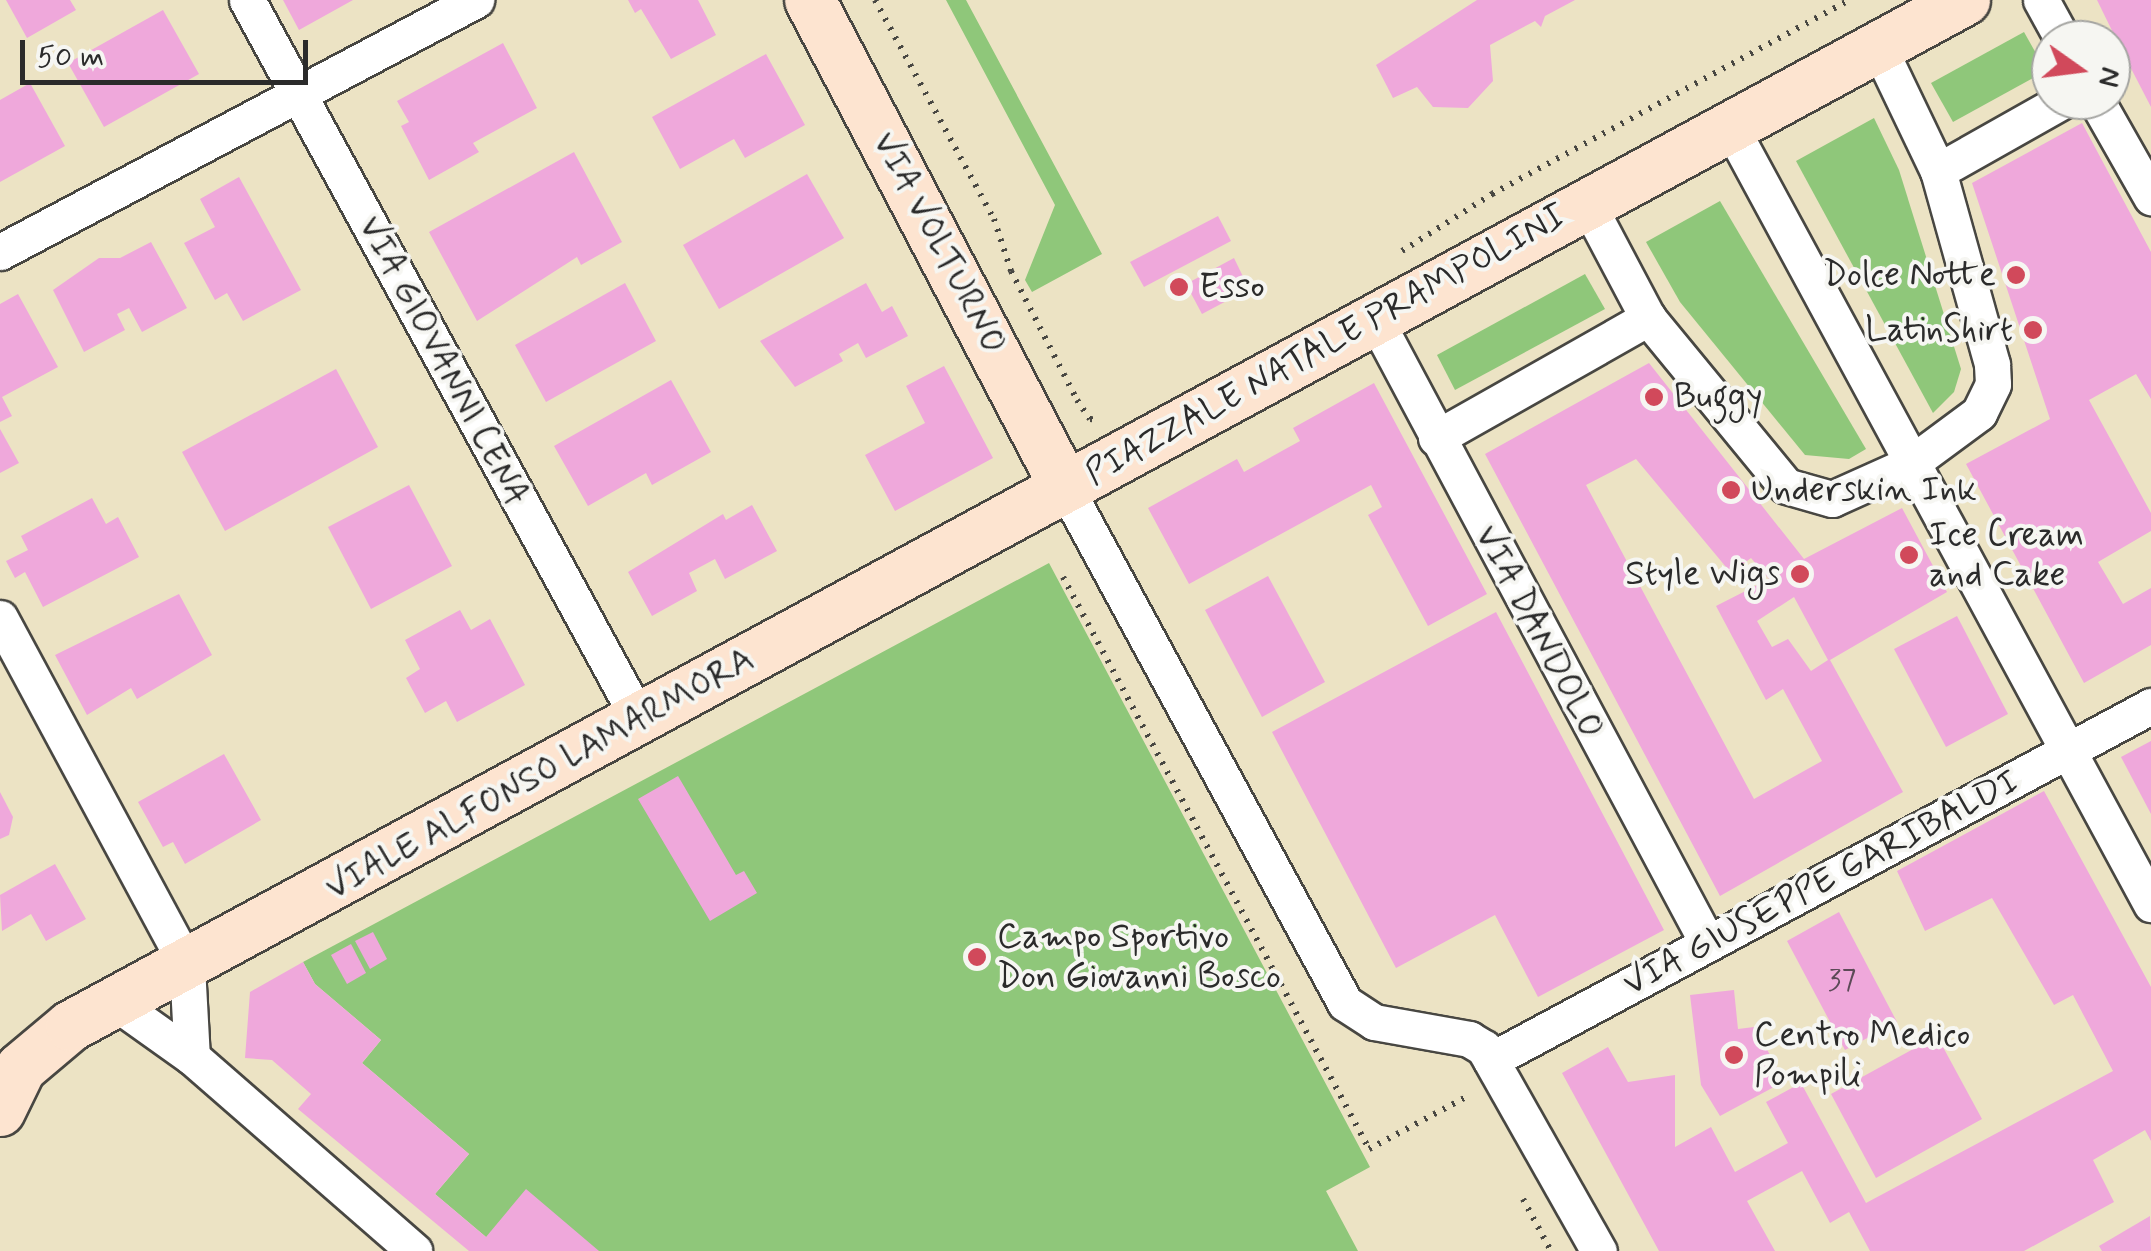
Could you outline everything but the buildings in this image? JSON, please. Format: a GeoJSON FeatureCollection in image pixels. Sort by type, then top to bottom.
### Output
{"type":"FeatureCollection","features":[{"type":"Feature","properties":{"kind":"main road","name":"VIA VOLTURNO"},"geometry":{"type":"LineString","coordinates":[[810,0],[1065,487]]}},
{"type":"Feature","properties":{"kind":"main road","name":"PIAZZALE NATALE PRAMPOLINI"},"geometry":{"type":"LineString","coordinates":[[1065,487],[1965,0]]}},
{"type":"Feature","properties":{"kind":"main road","name":"VIALE ALFONSO LAMARMORA"},"geometry":{"type":"LineString","coordinates":[[7,1081],[71,1026],[640,721],[1065,487]]}},
{"type":"Feature","properties":{"kind":"street","name":"VIA GIOVANNI CENA"},"geometry":{"type":"LineString","coordinates":[[247,0],[640,721]]}},
{"type":"Feature","properties":{"kind":"street"},"geometry":{"type":"LineString","coordinates":[[0,252],[476,0]]}},
{"type":"Feature","properties":{"kind":"street","name":"PIAZZALE NATALE PRAMPOLINI"},"geometry":{"type":"LineString","coordinates":[[1587,204],[1648,318],[1798,494],[1832,499],[1910,464],[1960,432],[1979,413],[1993,384],[1938,171],[1878,46]]}},
{"type":"Feature","properties":{"kind":"street"},"geometry":{"type":"LineString","coordinates":[[1938,171],[2031,119]]}},
{"type":"Feature","properties":{"kind":"street"},"geometry":{"type":"LineString","coordinates":[[2107,120],[2151,198]]}},
{"type":"Feature","properties":{"kind":"street"},"geometry":{"type":"LineString","coordinates":[[1730,126],[2151,904]]}},
{"type":"Feature","properties":{"kind":"street"},"geometry":{"type":"LineString","coordinates":[[1436,438],[1648,318]]}},
{"type":"Feature","properties":{"kind":"street","name":"VIA DANDOLO"},"geometry":{"type":"LineString","coordinates":[[1375,320],[1707,942]]}},
{"type":"Feature","properties":{"kind":"street"},"geometry":{"type":"LineString","coordinates":[[1065,487],[1345,1003],[1374,1022],[1469,1039],[1491,1060],[1599,1251]]}},
{"type":"Feature","properties":{"kind":"street"},"geometry":{"type":"LineString","coordinates":[[0,618],[187,966],[192,1057]]}},
{"type":"Feature","properties":{"kind":"street","name":"VIA GIUSEPPE GARIBALDI"},"geometry":{"type":"LineString","coordinates":[[1491,1060],[2151,706]]}},
{"type":"Feature","properties":{"kind":"street"},"geometry":{"type":"LineString","coordinates":[[116,1003],[192,1057],[414,1251]]}},
{"type":"Feature","properties":{"kind":"path"},"geometry":{"type":"LineString","coordinates":[[876,0],[994,220],[1011,271],[1077,400],[1090,419],[1104,419]]}},
{"type":"Feature","properties":{"kind":"path"},"geometry":{"type":"LineString","coordinates":[[1400,252],[1477,203],[1850,0]]}},
{"type":"Feature","properties":{"kind":"green space"},"geometry":{"type":"Polygon","coordinates":[[[946,0],[966,0],[1102,254],[1032,292],[1025,280],[1055,205],[946,0]]]}},
{"type":"Feature","properties":{"kind":"green space"},"geometry":{"type":"Polygon","coordinates":[[[2024,32],[2031,44],[2031,79],[1953,122],[1931,83],[2024,32]]]}},
{"type":"Feature","properties":{"kind":"green space"},"geometry":{"type":"Polygon","coordinates":[[[1874,118],[1899,170],[1961,369],[1954,392],[1933,413],[1796,161],[1874,118]]]}},
{"type":"Feature","properties":{"kind":"green space"},"geometry":{"type":"Polygon","coordinates":[[[1720,201],[1866,449],[1849,459],[1805,455],[1680,302],[1646,242],[1720,201]]]}},
{"type":"Feature","properties":{"kind":"green space"},"geometry":{"type":"Polygon","coordinates":[[[1585,274],[1605,309],[1455,390],[1437,355],[1585,274]]]}},
{"type":"Feature","properties":{"kind":"green space"},"geometry":{"type":"Polygon","coordinates":[[[1049,563],[1370,1167],[1326,1191],[1358,1251],[599,1251],[486,1237],[435,1194],[469,1154],[362,1063],[381,1040],[315,984],[303,962],[1049,563]]]}},
{"type":"Feature","properties":{"kind":"place","name":"Dolce Notte"},"geometry":{"type":"Point","coordinates":[2016,275]}},
{"type":"Feature","properties":{"kind":"place","name":"Esso"},"geometry":{"type":"Point","coordinates":[1179,287]}},
{"type":"Feature","properties":{"kind":"place","name":"LatinShirt"},"geometry":{"type":"Point","coordinates":[2033,330]}},
{"type":"Feature","properties":{"kind":"place","name":"Buggy"},"geometry":{"type":"Point","coordinates":[1654,397]}},
{"type":"Feature","properties":{"kind":"place","name":"Underskin Ink"},"geometry":{"type":"Point","coordinates":[1731,490]}},
{"type":"Feature","properties":{"kind":"place","name":"Ice Cream and Cake"},"geometry":{"type":"Point","coordinates":[1909,555]}},
{"type":"Feature","properties":{"kind":"place","name":"Style Wigs"},"geometry":{"type":"Point","coordinates":[1800,574]}},
{"type":"Feature","properties":{"kind":"place","name":"Campo Sportivo Don Giovanni Bosco"},"geometry":{"type":"Point","coordinates":[977,957]}},
{"type":"Feature","properties":{"kind":"place","name":"Centro Medico Pompili"},"geometry":{"type":"Point","coordinates":[1734,1055]}}]}
